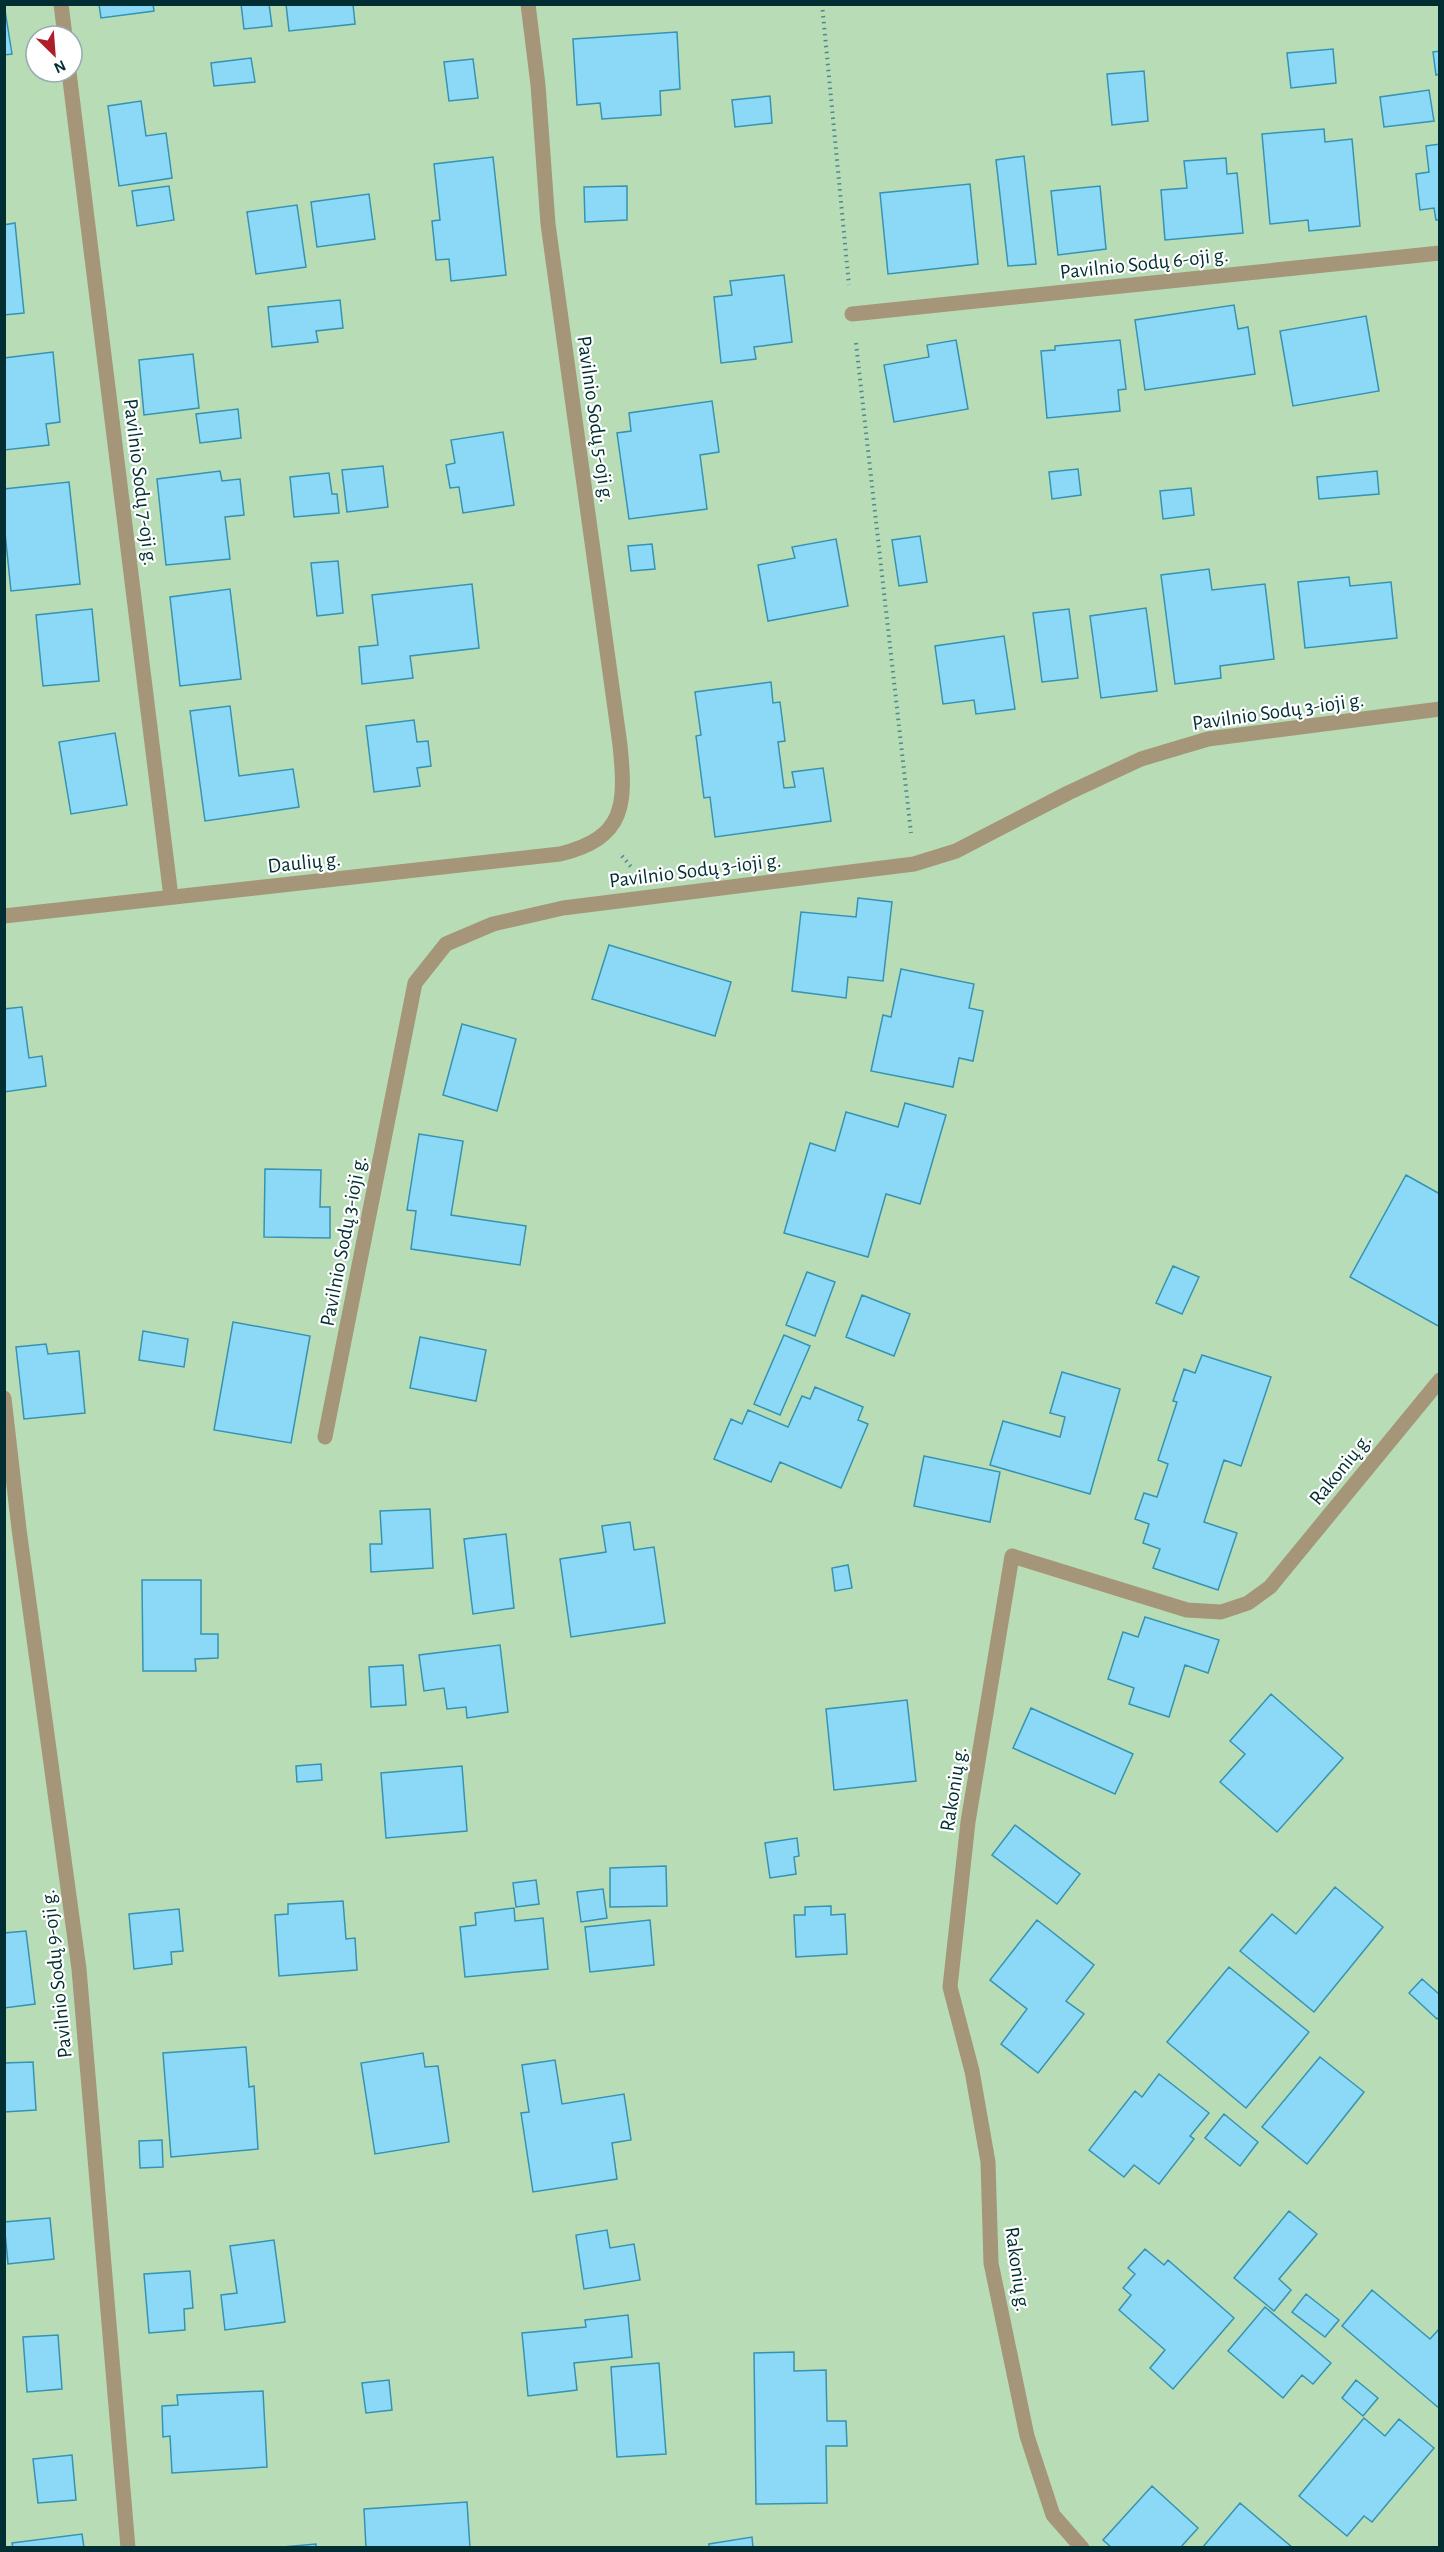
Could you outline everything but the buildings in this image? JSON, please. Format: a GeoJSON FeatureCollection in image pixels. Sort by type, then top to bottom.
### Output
{"type":"FeatureCollection","features":[{"type":"Feature","properties":{"kind":"street"},"geometry":{"type":"LineString","coordinates":[[61,4],[64,24]]}},
{"type":"Feature","properties":{"kind":"street","name":"Pavilnio Sodų 5-oji g."},"geometry":{"type":"LineString","coordinates":[[528,4],[548,224],[623,776],[622,802],[615,820],[604,835]]}},
{"type":"Feature","properties":{"kind":"street","name":"Pavilnio Sodų 7-oji g."},"geometry":{"type":"LineString","coordinates":[[70,84],[171,897]]}},
{"type":"Feature","properties":{"kind":"street","name":"Pavilnio Sodų 6-oji g."},"geometry":{"type":"LineString","coordinates":[[852,314],[1440,253]]}},
{"type":"Feature","properties":{"kind":"street","name":"Pavilnio Sodų 3-ioji g."},"geometry":{"type":"LineString","coordinates":[[325,1437],[415,983],[446,944],[493,924],[563,908],[914,864],[956,851],[1068,793],[1141,759],[1197,742],[1440,709]]}},
{"type":"Feature","properties":{"kind":"street","name":"Daulių g."},"geometry":{"type":"LineString","coordinates":[[4,916],[560,854],[583,849],[604,835]]}},
{"type":"Feature","properties":{"kind":"street","name":"Rakonių g."},"geometry":{"type":"LineString","coordinates":[[1082,2547],[1053,2515],[1027,2436],[991,2262],[988,2162],[972,2071],[950,1987],[968,1822],[1012,1556],[1187,1610],[1221,1612],[1248,1604],[1270,1587],[1440,1380]]}},
{"type":"Feature","properties":{"kind":"street","name":"Pavilnio Sodų 9-oji g."},"geometry":{"type":"LineString","coordinates":[[4,1398],[20,1540],[79,1970],[128,2547]]}},
{"type":"Feature","properties":{"kind":"path"},"geometry":{"type":"LineString","coordinates":[[822,4],[852,314],[914,864]]}},
{"type":"Feature","properties":{"kind":"path"},"geometry":{"type":"LineString","coordinates":[[604,835],[656,897]]}},
{"type":"Feature","properties":{"kind":"green space"},"geometry":{"type":"Polygon","coordinates":[[[5,5],[1439,5],[1439,2547],[5,2547],[5,5]]]}}]}
